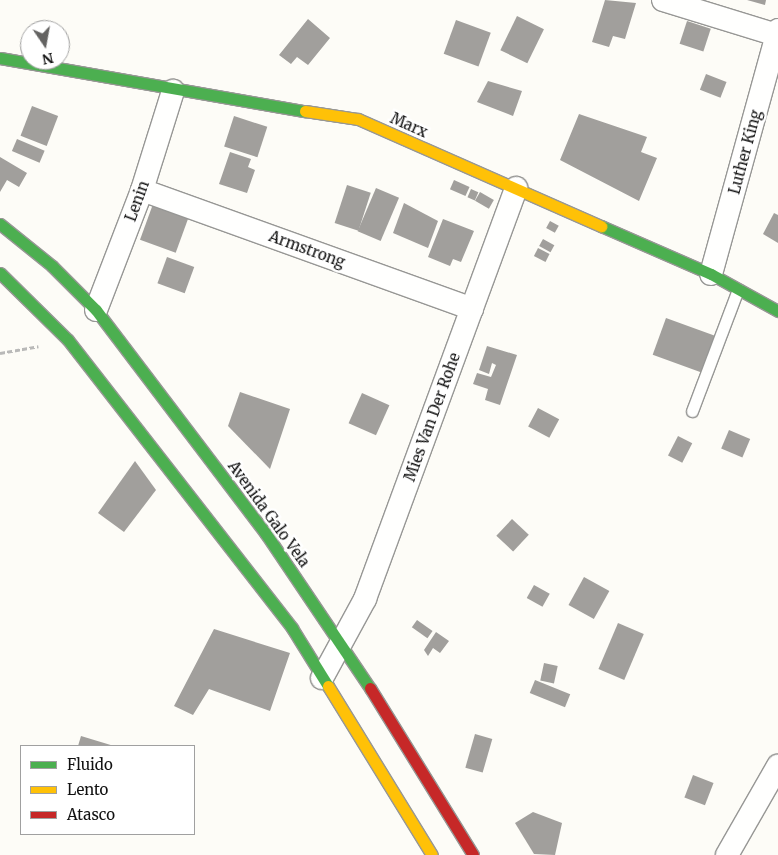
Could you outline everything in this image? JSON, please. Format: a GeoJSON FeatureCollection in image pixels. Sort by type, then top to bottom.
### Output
{"type":"FeatureCollection","features":[{"type":"Feature","properties":{"kind":"main road","name":"Marx"},"geometry":{"type":"LineString","coordinates":[[0,58],[173,91],[358,119],[711,274],[778,311]]}},
{"type":"Feature","properties":{"kind":"main road","name":"Avenida Galo Vela"},"geometry":{"type":"LineString","coordinates":[[0,224],[52,266],[96,310],[266,534],[343,645],[473,855]]}},
{"type":"Feature","properties":{"kind":"main road"},"geometry":{"type":"LineString","coordinates":[[0,272],[68,340],[292,628],[432,855]]}},
{"type":"Feature","properties":{"kind":"street"},"geometry":{"type":"LineString","coordinates":[[663,0],[777,32]]}},
{"type":"Feature","properties":{"kind":"street","name":"Luther King"},"geometry":{"type":"LineString","coordinates":[[711,274],[777,32]]}},
{"type":"Feature","properties":{"kind":"street","name":"Lenin"},"geometry":{"type":"LineString","coordinates":[[96,310],[142,190],[173,91]]}},
{"type":"Feature","properties":{"kind":"street","name":"Mies Van Der Rohe"},"geometry":{"type":"LineString","coordinates":[[322,678],[343,645],[365,599],[516,188]]}},
{"type":"Feature","properties":{"kind":"street","name":"Armstrong"},"geometry":{"type":"LineString","coordinates":[[142,190],[472,309]]}},
{"type":"Feature","properties":{"kind":"street"},"geometry":{"type":"LineString","coordinates":[[728,855],[778,766]]}},
{"type":"Feature","properties":{"kind":"lane"},"geometry":{"type":"LineString","coordinates":[[692,411],[738,289]]}},
{"type":"Feature","properties":{"kind":"path"},"geometry":{"type":"LineString","coordinates":[[0,353],[68,340]]}},
{"type":"Feature","properties":{"kind":"building"},"geometry":{"type":"Polygon","coordinates":[[[605,0],[636,3],[625,39],[613,36],[609,47],[592,42],[605,0]]]}},
{"type":"Feature","properties":{"kind":"building"},"geometry":{"type":"Polygon","coordinates":[[[747,0],[766,0],[765,5],[747,0]]]}},
{"type":"Feature","properties":{"kind":"building"},"geometry":{"type":"Polygon","coordinates":[[[517,16],[544,29],[527,63],[500,50],[517,16]]]}},
{"type":"Feature","properties":{"kind":"building"},"geometry":{"type":"Polygon","coordinates":[[[308,19],[330,38],[308,65],[297,57],[291,64],[279,55],[308,19]]]}},
{"type":"Feature","properties":{"kind":"building"},"geometry":{"type":"Polygon","coordinates":[[[456,20],[491,33],[478,66],[444,54],[456,20]]]}},
{"type":"Feature","properties":{"kind":"building"},"geometry":{"type":"Polygon","coordinates":[[[687,21],[711,29],[703,52],[680,44],[687,21]]]}},
{"type":"Feature","properties":{"kind":"building"},"geometry":{"type":"Polygon","coordinates":[[[706,74],[727,82],[720,98],[700,90],[706,74]]]}},
{"type":"Feature","properties":{"kind":"building"},"geometry":{"type":"Polygon","coordinates":[[[488,81],[522,91],[513,116],[477,102],[488,81]]]}},
{"type":"Feature","properties":{"kind":"building"},"geometry":{"type":"Polygon","coordinates":[[[32,106],[58,116],[47,146],[21,136],[32,106]]]}},
{"type":"Feature","properties":{"kind":"building"},"geometry":{"type":"Polygon","coordinates":[[[579,114],[647,137],[641,152],[657,158],[639,201],[560,160],[579,114]]]}},
{"type":"Feature","properties":{"kind":"building"},"geometry":{"type":"Polygon","coordinates":[[[234,116],[267,127],[257,157],[224,146],[234,116]]]}},
{"type":"Feature","properties":{"kind":"building"},"geometry":{"type":"Polygon","coordinates":[[[17,139],[45,151],[40,163],[12,151],[17,139]]]}},
{"type":"Feature","properties":{"kind":"building"},"geometry":{"type":"Polygon","coordinates":[[[230,152],[251,159],[248,167],[255,170],[247,193],[219,184],[230,152]]]}},
{"type":"Feature","properties":{"kind":"building"},"geometry":{"type":"Polygon","coordinates":[[[0,157],[27,173],[19,187],[7,180],[0,192],[0,157]]]}},
{"type":"Feature","properties":{"kind":"building"},"geometry":{"type":"Polygon","coordinates":[[[454,180],[470,187],[465,196],[450,189],[454,180]]]}},
{"type":"Feature","properties":{"kind":"building"},"geometry":{"type":"Polygon","coordinates":[[[347,185],[371,193],[358,231],[335,223],[347,185]]]}},
{"type":"Feature","properties":{"kind":"building"},"geometry":{"type":"Polygon","coordinates":[[[376,188],[399,198],[381,241],[358,231],[376,188]]]}},
{"type":"Feature","properties":{"kind":"building"},"geometry":{"type":"Polygon","coordinates":[[[471,189],[478,192],[475,200],[467,197],[471,189]]]}},
{"type":"Feature","properties":{"kind":"building"},"geometry":{"type":"Polygon","coordinates":[[[480,192],[494,200],[489,209],[475,201],[480,192]]]}},
{"type":"Feature","properties":{"kind":"building"},"geometry":{"type":"Polygon","coordinates":[[[404,203],[438,221],[428,248],[393,233],[404,203]]]}},
{"type":"Feature","properties":{"kind":"building"},"geometry":{"type":"Polygon","coordinates":[[[153,204],[189,217],[176,253],[140,240],[153,204]]]}},
{"type":"Feature","properties":{"kind":"building"},"geometry":{"type":"Polygon","coordinates":[[[774,213],[778,215],[778,243],[763,234],[774,213]]]}},
{"type":"Feature","properties":{"kind":"building"},"geometry":{"type":"Polygon","coordinates":[[[443,219],[474,231],[461,262],[453,259],[450,266],[428,257],[443,219]]]}},
{"type":"Feature","properties":{"kind":"building"},"geometry":{"type":"Polygon","coordinates":[[[550,221],[559,226],[555,233],[546,228],[550,221]]]}},
{"type":"Feature","properties":{"kind":"building"},"geometry":{"type":"Polygon","coordinates":[[[543,239],[554,245],[550,252],[539,246],[543,239]]]}},
{"type":"Feature","properties":{"kind":"building"},"geometry":{"type":"Polygon","coordinates":[[[538,248],[550,254],[545,262],[534,256],[538,248]]]}},
{"type":"Feature","properties":{"kind":"building"},"geometry":{"type":"Polygon","coordinates":[[[167,257],[194,267],[185,293],[157,283],[167,257]]]}},
{"type":"Feature","properties":{"kind":"building"},"geometry":{"type":"Polygon","coordinates":[[[666,318],[715,336],[702,372],[653,355],[666,318]]]}},
{"type":"Feature","properties":{"kind":"building"},"geometry":{"type":"Polygon","coordinates":[[[487,346],[517,355],[500,405],[485,400],[488,389],[473,384],[477,373],[491,377],[496,365],[492,363],[489,374],[479,370],[487,346]]]}},
{"type":"Feature","properties":{"kind":"building"},"geometry":{"type":"Polygon","coordinates":[[[240,392],[290,409],[270,469],[228,426],[240,392]]]}},
{"type":"Feature","properties":{"kind":"building"},"geometry":{"type":"Polygon","coordinates":[[[362,393],[389,405],[376,435],[349,423],[362,393]]]}},
{"type":"Feature","properties":{"kind":"building"},"geometry":{"type":"Polygon","coordinates":[[[538,408],[559,419],[549,438],[528,427],[538,408]]]}},
{"type":"Feature","properties":{"kind":"building"},"geometry":{"type":"Polygon","coordinates":[[[729,430],[750,439],[742,457],[721,448],[729,430]]]}},
{"type":"Feature","properties":{"kind":"building"},"geometry":{"type":"Polygon","coordinates":[[[678,436],[692,443],[682,463],[668,456],[678,436]]]}},
{"type":"Feature","properties":{"kind":"building"},"geometry":{"type":"Polygon","coordinates":[[[135,461],[156,490],[124,532],[98,513],[135,461]]]}},
{"type":"Feature","properties":{"kind":"building"},"geometry":{"type":"Polygon","coordinates":[[[512,519],[529,535],[513,552],[496,536],[512,519]]]}},
{"type":"Feature","properties":{"kind":"building"},"geometry":{"type":"Polygon","coordinates":[[[584,577],[609,591],[594,619],[568,605],[584,577]]]}},
{"type":"Feature","properties":{"kind":"building"},"geometry":{"type":"Polygon","coordinates":[[[534,585],[550,594],[542,607],[527,598],[534,585]]]}},
{"type":"Feature","properties":{"kind":"building"},"geometry":{"type":"Polygon","coordinates":[[[417,620],[433,631],[427,638],[412,627],[417,620]]]}},
{"type":"Feature","properties":{"kind":"building"},"geometry":{"type":"Polygon","coordinates":[[[618,623],[644,634],[624,680],[598,669],[618,623]]]}},
{"type":"Feature","properties":{"kind":"building"},"geometry":{"type":"Polygon","coordinates":[[[214,629],[290,653],[270,711],[209,689],[193,715],[174,706],[214,629]]]}},
{"type":"Feature","properties":{"kind":"building"},"geometry":{"type":"Polygon","coordinates":[[[436,632],[449,641],[440,653],[433,648],[428,656],[424,650],[436,632]]]}},
{"type":"Feature","properties":{"kind":"building"},"geometry":{"type":"Polygon","coordinates":[[[544,663],[558,666],[554,684],[540,681],[544,663]]]}},
{"type":"Feature","properties":{"kind":"building"},"geometry":{"type":"Polygon","coordinates":[[[535,680],[570,694],[565,707],[530,693],[535,680]]]}},
{"type":"Feature","properties":{"kind":"building"},"geometry":{"type":"Polygon","coordinates":[[[475,734],[492,739],[483,773],[465,768],[475,734]]]}},
{"type":"Feature","properties":{"kind":"building"},"geometry":{"type":"Polygon","coordinates":[[[81,736],[111,745],[78,745],[81,736]]]}},
{"type":"Feature","properties":{"kind":"building"},"geometry":{"type":"Polygon","coordinates":[[[693,775],[714,783],[705,805],[684,797],[693,775]]]}},
{"type":"Feature","properties":{"kind":"building"},"geometry":{"type":"Polygon","coordinates":[[[533,812],[562,823],[555,855],[534,854],[515,823],[533,812]]]}},
{"type":"Feature","properties":{"kind":"traffic: fast"},"geometry":{"type":"LineString","coordinates":[[0,58],[305,111]]}},
{"type":"Feature","properties":{"kind":"traffic: fast"},"geometry":{"type":"LineString","coordinates":[[0,224],[52,266],[96,310],[266,534],[370,688]]}},
{"type":"Feature","properties":{"kind":"traffic: fast"},"geometry":{"type":"LineString","coordinates":[[601,226],[711,274],[778,311]]}},
{"type":"Feature","properties":{"kind":"traffic: fast"},"geometry":{"type":"LineString","coordinates":[[0,273],[68,340],[292,628],[328,686]]}},
{"type":"Feature","properties":{"kind":"traffic: slow"},"geometry":{"type":"LineString","coordinates":[[305,111],[358,119],[601,226]]}},
{"type":"Feature","properties":{"kind":"traffic: slow"},"geometry":{"type":"LineString","coordinates":[[328,686],[432,855]]}},
{"type":"Feature","properties":{"kind":"traffic: jam"},"geometry":{"type":"LineString","coordinates":[[370,688],[473,855]]}}]}
